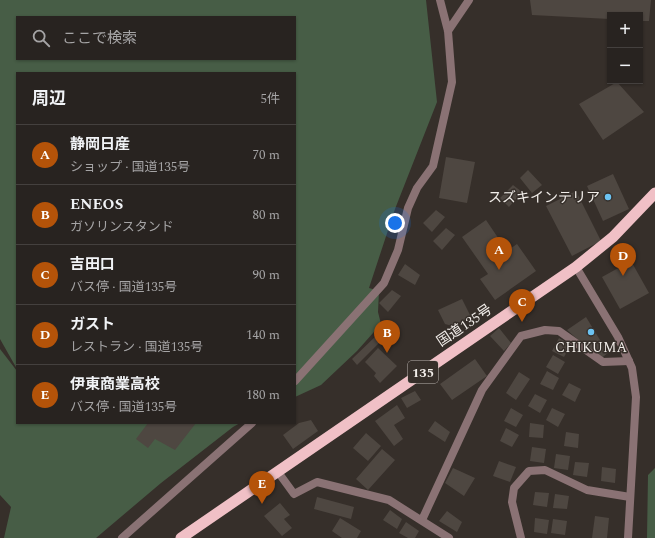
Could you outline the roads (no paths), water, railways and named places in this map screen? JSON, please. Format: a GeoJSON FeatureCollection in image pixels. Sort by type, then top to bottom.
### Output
{"type":"FeatureCollection","features":[{"type":"Feature","properties":{"kind":"highway","name":"国道135号"},"geometry":{"type":"LineString","coordinates":[[181,538],[576,267],[613,237],[655,193]]}},
{"type":"Feature","properties":{"kind":"street"},"geometry":{"type":"LineString","coordinates":[[296,380],[384,283],[398,250],[408,208],[417,188],[433,166],[452,82],[448,32],[440,0]]}},
{"type":"Feature","properties":{"kind":"street"},"geometry":{"type":"LineString","coordinates":[[448,32],[469,0]]}},
{"type":"Feature","properties":{"kind":"street"},"geometry":{"type":"LineString","coordinates":[[576,267],[618,337],[632,368],[636,397],[628,538]]}},
{"type":"Feature","properties":{"kind":"street"},"geometry":{"type":"LineString","coordinates":[[422,520],[482,390],[521,336],[545,330],[559,331],[603,362],[629,361]]}},
{"type":"Feature","properties":{"kind":"street"},"geometry":{"type":"LineString","coordinates":[[122,538],[251,424]]}},
{"type":"Feature","properties":{"kind":"street"},"geometry":{"type":"LineString","coordinates":[[521,538],[512,502],[514,488],[529,471],[545,470],[587,490],[630,497]]}},
{"type":"Feature","properties":{"kind":"street"},"geometry":{"type":"LineString","coordinates":[[278,472],[294,494],[317,482],[389,500],[449,538]]}},
{"type":"Feature","properties":{"kind":"place","name":"スズキインテリア"},"geometry":{"type":"Point","coordinates":[608,197]}},
{"type":"Feature","properties":{"kind":"place","name":"静岡日産"},"geometry":{"type":"Point","coordinates":[499,270]}},
{"type":"Feature","properties":{"kind":"place","name":"ガスト"},"geometry":{"type":"Point","coordinates":[623,276]}},
{"type":"Feature","properties":{"kind":"place","name":"吉田口"},"geometry":{"type":"Point","coordinates":[522,322]}},
{"type":"Feature","properties":{"kind":"place","name":"CHIKUMA"},"geometry":{"type":"Point","coordinates":[591,332]}},
{"type":"Feature","properties":{"kind":"place","name":"ENEOS"},"geometry":{"type":"Point","coordinates":[387,353]}},
{"type":"Feature","properties":{"kind":"place","name":"伊東商業高校"},"geometry":{"type":"Point","coordinates":[262,504]}}]}
